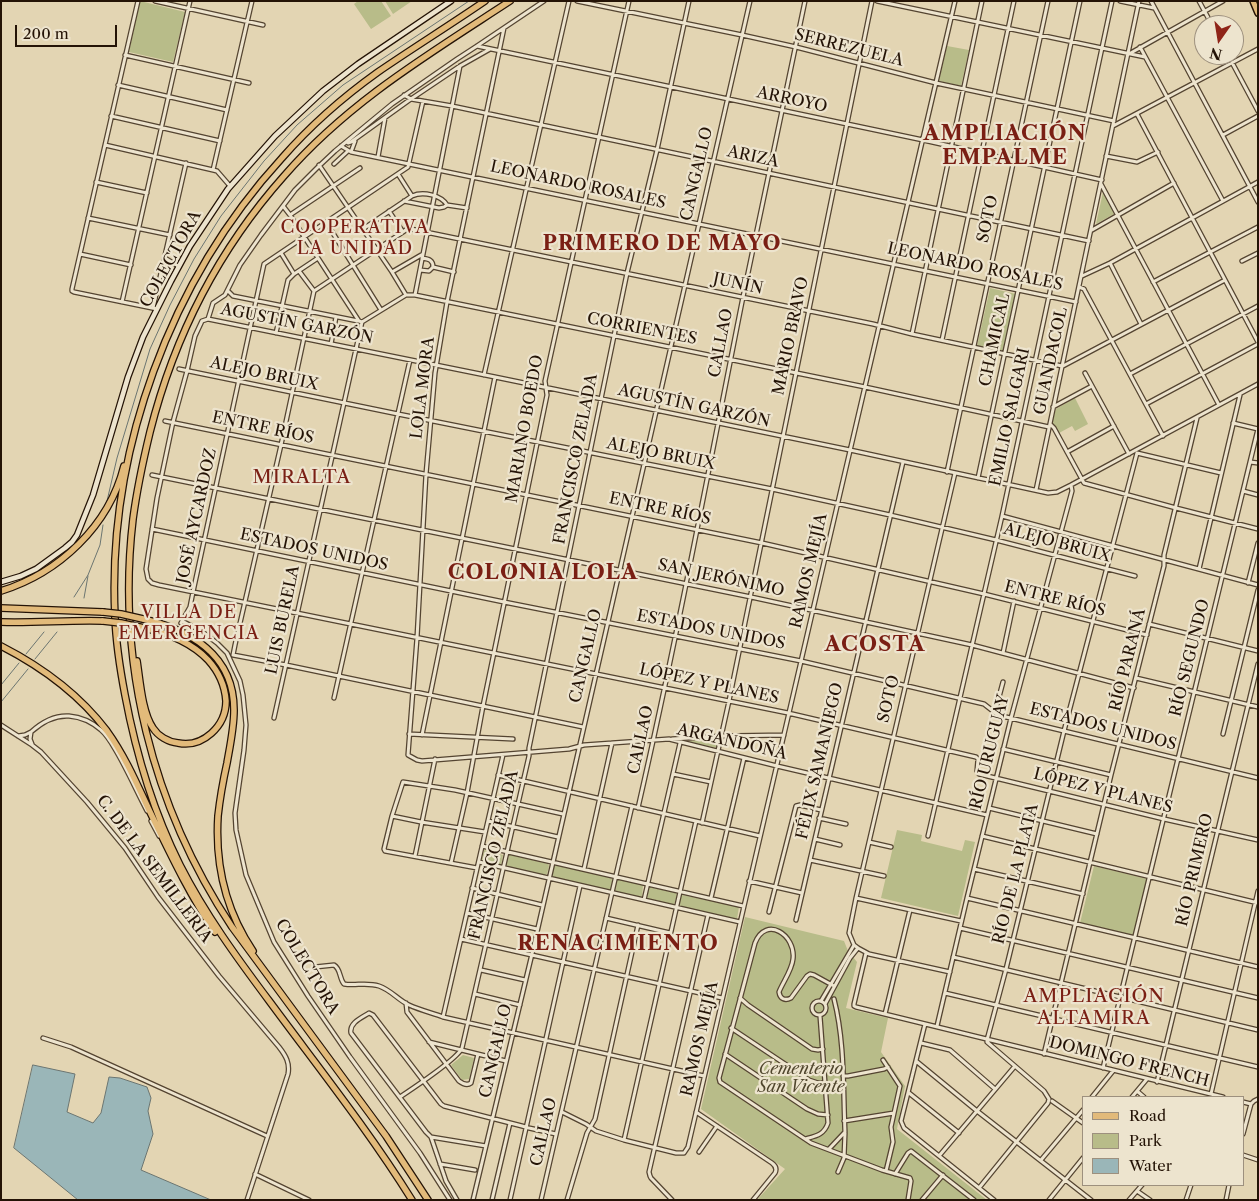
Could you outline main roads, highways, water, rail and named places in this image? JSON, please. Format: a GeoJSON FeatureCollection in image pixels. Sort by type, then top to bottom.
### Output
{"type":"FeatureCollection","features":[{"type":"Feature","properties":{"kind":"highway"},"geometry":{"type":"LineString","coordinates":[[412,1200],[373,1142],[215,927],[168,840],[146,782],[127,708],[118,656],[114,600],[115,563],[123,490],[139,419],[149,385],[174,321],[218,240],[258,185],[297,142],[322,118],[349,94],[384,68],[485,1]]}},
{"type":"Feature","properties":{"kind":"highway"},"geometry":{"type":"LineString","coordinates":[[428,1200],[386,1136],[240,938],[212,896],[187,847],[164,791],[146,732],[136,683],[129,620],[130,566],[139,482],[163,386],[194,312],[239,233],[285,175],[319,139],[351,111],[385,84],[510,1]]}},
{"type":"Feature","properties":{"kind":"highway"},"geometry":{"type":"LineString","coordinates":[[1,591],[24,583],[50,568],[69,553],[92,529],[109,504],[120,482],[131,435],[139,419]]}},
{"type":"Feature","properties":{"kind":"highway"},"geometry":{"type":"LineString","coordinates":[[1,622],[103,621],[144,628],[172,636],[193,647],[208,660],[220,677],[225,694],[225,709],[222,720],[211,734],[198,742],[187,744],[170,741],[156,732],[149,719],[140,682],[135,646],[130,566]]}},
{"type":"Feature","properties":{"kind":"highway"},"geometry":{"type":"LineString","coordinates":[[1,608],[103,612],[143,618],[173,627],[194,638],[212,652],[227,676],[233,694],[234,712],[232,735],[218,816],[217,838],[220,872],[226,896],[240,929],[277,983],[286,1002]]}},
{"type":"Feature","properties":{"kind":"highway"},"geometry":{"type":"LineString","coordinates":[[1,646],[27,660],[52,677],[80,701],[99,722],[127,765],[187,887],[222,944],[240,962]]}},
{"type":"Feature","properties":{"kind":"main road"},"geometry":{"type":"LineString","coordinates":[[1253,1],[1258,13]]}},
{"type":"Feature","properties":{"kind":"water"},"geometry":{"type":"Polygon","coordinates":[[[33,1065],[75,1074],[67,1112],[93,1123],[101,1113],[109,1077],[120,1078],[147,1087],[151,1098],[148,1111],[153,1134],[141,1170],[211,1200],[78,1200],[14,1148],[33,1065]]]}},
{"type":"Feature","properties":{"kind":"waterway"},"geometry":{"type":"LineString","coordinates":[[107,501],[117,458],[150,349],[194,259],[221,216],[264,161],[297,125],[343,85],[469,1]]}},
{"type":"Feature","properties":{"kind":"waterway"},"geometry":{"type":"LineString","coordinates":[[74,597],[88,575],[100,545],[103,525]]}},
{"type":"Feature","properties":{"kind":"waterway"},"geometry":{"type":"LineString","coordinates":[[84,598],[88,576]]}},
{"type":"Feature","properties":{"kind":"waterway"},"geometry":{"type":"LineString","coordinates":[[26,654],[44,632]]}},
{"type":"Feature","properties":{"kind":"waterway"},"geometry":{"type":"LineString","coordinates":[[35,659],[57,632]]}},
{"type":"Feature","properties":{"kind":"waterway"},"geometry":{"type":"LineString","coordinates":[[1,685],[19,663]]}},
{"type":"Feature","properties":{"kind":"waterway"},"geometry":{"type":"LineString","coordinates":[[1,702],[28,669]]}},
{"type":"Feature","properties":{"kind":"district","name":"AMPLIACIÓN EMPALME"},"geometry":{"type":"Point","coordinates":[1005,146]}},
{"type":"Feature","properties":{"kind":"district","name":"COOPERATIVA LA UNIDAD"},"geometry":{"type":"Point","coordinates":[355,238]}},
{"type":"Feature","properties":{"kind":"district","name":"PRIMERO DE MAYO"},"geometry":{"type":"Point","coordinates":[662,244]}},
{"type":"Feature","properties":{"kind":"district","name":"MIRALTA"},"geometry":{"type":"Point","coordinates":[302,478]}},
{"type":"Feature","properties":{"kind":"district","name":"COLONIA LOLA"},"geometry":{"type":"Point","coordinates":[543,573]}},
{"type":"Feature","properties":{"kind":"district","name":"VILLA DE EMERGENCIA"},"geometry":{"type":"Point","coordinates":[189,623]}},
{"type":"Feature","properties":{"kind":"district","name":"ACOSTA"},"geometry":{"type":"Point","coordinates":[875,645]}},
{"type":"Feature","properties":{"kind":"district","name":"RENACIMIENTO"},"geometry":{"type":"Point","coordinates":[618,944]}},
{"type":"Feature","properties":{"kind":"district","name":"AMPLIACIÓN ALTAMIRA"},"geometry":{"type":"Point","coordinates":[1094,1008]}},
{"type":"Feature","properties":{"kind":"park label","name":"Cementerio San Vicente"},"geometry":{"type":"Point","coordinates":[801,1078]}}]}
